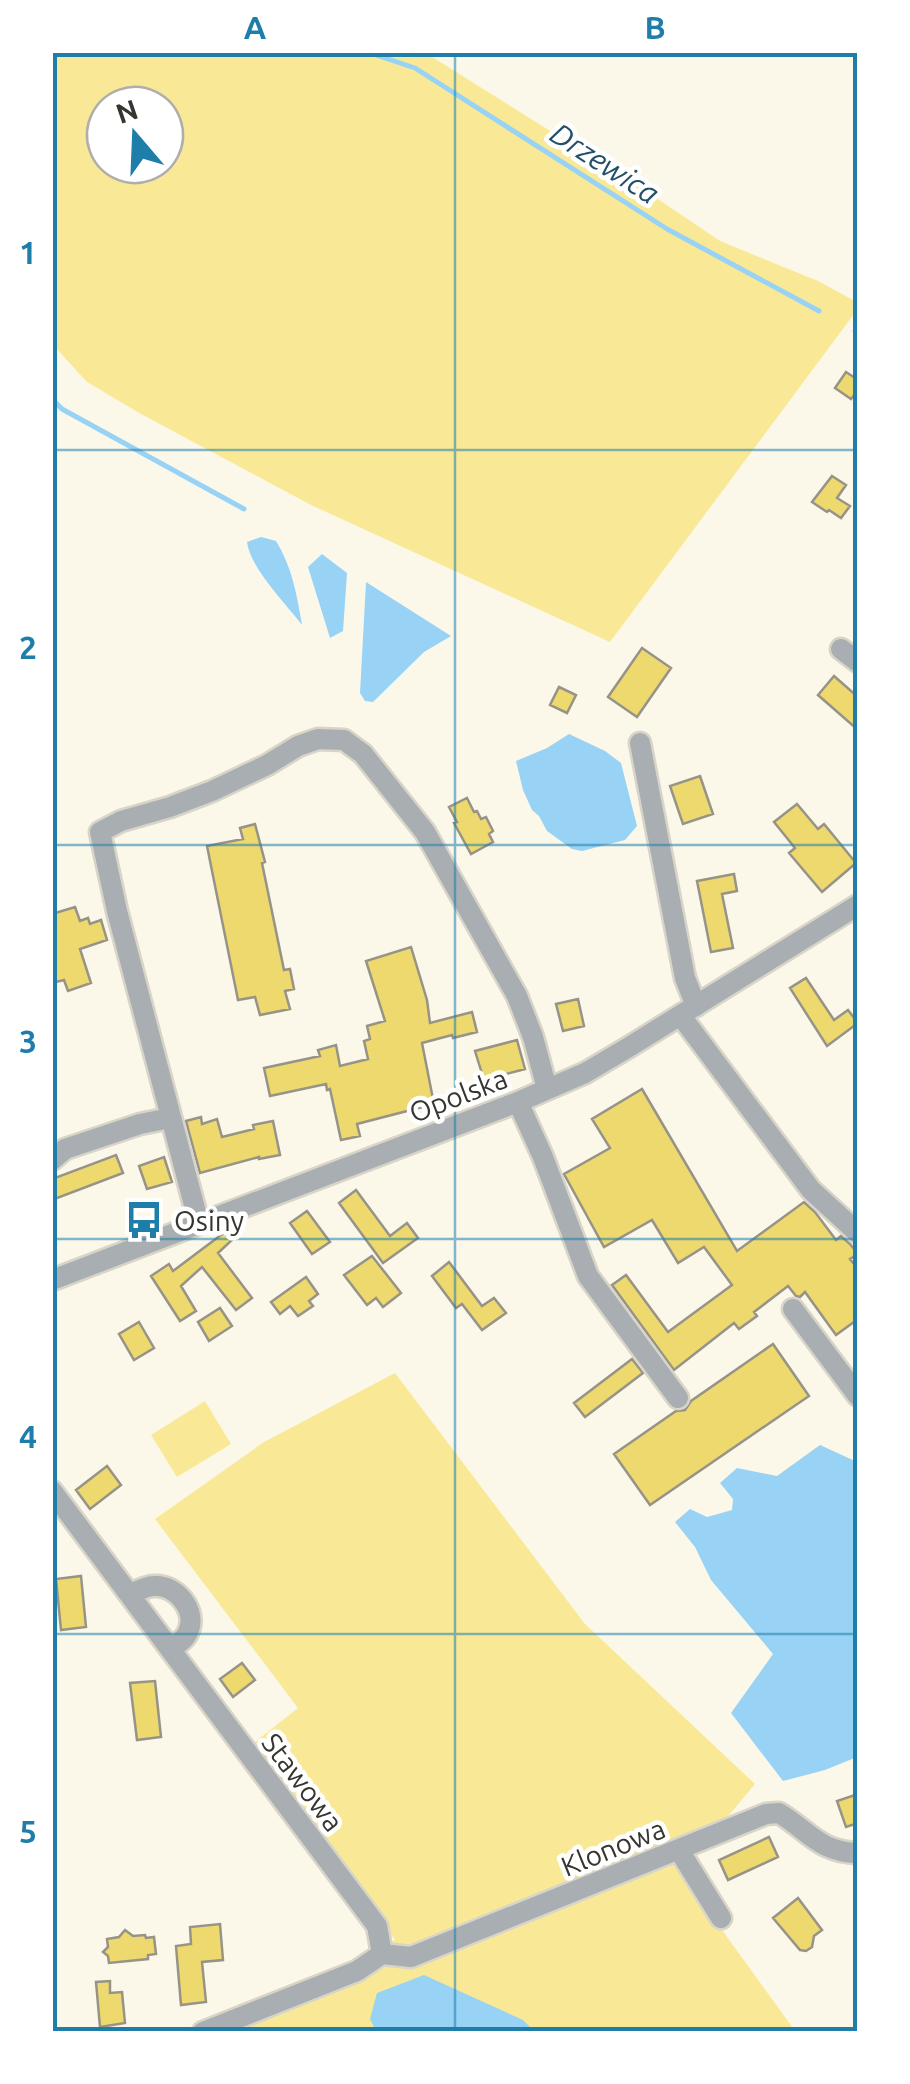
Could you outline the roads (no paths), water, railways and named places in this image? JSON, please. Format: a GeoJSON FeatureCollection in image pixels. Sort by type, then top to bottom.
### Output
{"type":"FeatureCollection","features":[{"type":"Feature","properties":{"kind":"street"},"geometry":{"type":"LineString","coordinates":[[199,1224],[100,832],[120,820],[212,791],[298,746],[318,740],[344,740],[363,754],[425,832],[518,996],[547,1089]]}},
{"type":"Feature","properties":{"kind":"street"},"geometry":{"type":"LineString","coordinates":[[640,743],[689,1011],[811,1190],[858,1233]]}},
{"type":"Feature","properties":{"kind":"street","name":"Opolska"},"geometry":{"type":"LineString","coordinates":[[52,1280],[518,1102],[585,1072],[858,905]]}},
{"type":"Feature","properties":{"kind":"street"},"geometry":{"type":"LineString","coordinates":[[518,1102],[588,1276],[678,1398]]}},
{"type":"Feature","properties":{"kind":"street"},"geometry":{"type":"LineString","coordinates":[[52,1160],[65,1149],[170,1118]]}},
{"type":"Feature","properties":{"kind":"street"},"geometry":{"type":"LineString","coordinates":[[793,1309],[858,1396]]}},
{"type":"Feature","properties":{"kind":"street","name":"Stawowa"},"geometry":{"type":"LineString","coordinates":[[52,1491],[377,1926],[382,1954]]}},
{"type":"Feature","properties":{"kind":"street"},"geometry":{"type":"LineString","coordinates":[[130,1594],[155,1585],[173,1591],[188,1605],[191,1622],[187,1636],[170,1649]]}},
{"type":"Feature","properties":{"kind":"street","name":"Klonowa"},"geometry":{"type":"LineString","coordinates":[[382,1954],[411,1956],[766,1814],[779,1812],[826,1847],[858,1853]]}},
{"type":"Feature","properties":{"kind":"street"},"geometry":{"type":"LineString","coordinates":[[678,1850],[721,1918]]}},
{"type":"Feature","properties":{"kind":"street"},"geometry":{"type":"LineString","coordinates":[[204,2032],[358,1970],[382,1954]]}},
{"type":"Feature","properties":{"kind":"water"},"geometry":{"type":"Polygon","coordinates":[[[261,537],[276,541],[282,551],[302,625],[250,552],[247,542],[261,537]]]}},
{"type":"Feature","properties":{"kind":"water"},"geometry":{"type":"Polygon","coordinates":[[[322,554],[347,573],[343,631],[330,638],[308,567],[322,554]]]}},
{"type":"Feature","properties":{"kind":"water"},"geometry":{"type":"Polygon","coordinates":[[[366,582],[451,636],[424,652],[373,702],[365,701],[360,693],[366,582]]]}},
{"type":"Feature","properties":{"kind":"water"},"geometry":{"type":"Polygon","coordinates":[[[569,734],[621,763],[637,826],[625,840],[582,851],[572,849],[547,831],[532,810],[516,761],[569,734]]]}},
{"type":"Feature","properties":{"kind":"water"},"geometry":{"type":"Polygon","coordinates":[[[820,1445],[857,1460],[857,1757],[783,1781],[731,1713],[773,1654],[711,1580],[695,1547],[675,1522],[690,1509],[707,1517],[732,1510],[733,1499],[720,1483],[737,1468],[777,1476],[820,1445]]]}},
{"type":"Feature","properties":{"kind":"water"},"geometry":{"type":"Polygon","coordinates":[[[424,1975],[523,2020],[534,2031],[376,2031],[370,2019],[377,1993],[424,1975]]]}},
{"type":"Feature","properties":{"kind":"waterway","name":"Drzewica"},"geometry":{"type":"LineString","coordinates":[[367,52],[415,68],[667,229],[819,311]]}},
{"type":"Feature","properties":{"kind":"waterway"},"geometry":{"type":"LineString","coordinates":[[52,399],[62,409],[244,509]]}},
{"type":"Feature","properties":{"kind":"place","name":"Osiny"},"geometry":{"type":"Point","coordinates":[144,1220]}}]}
